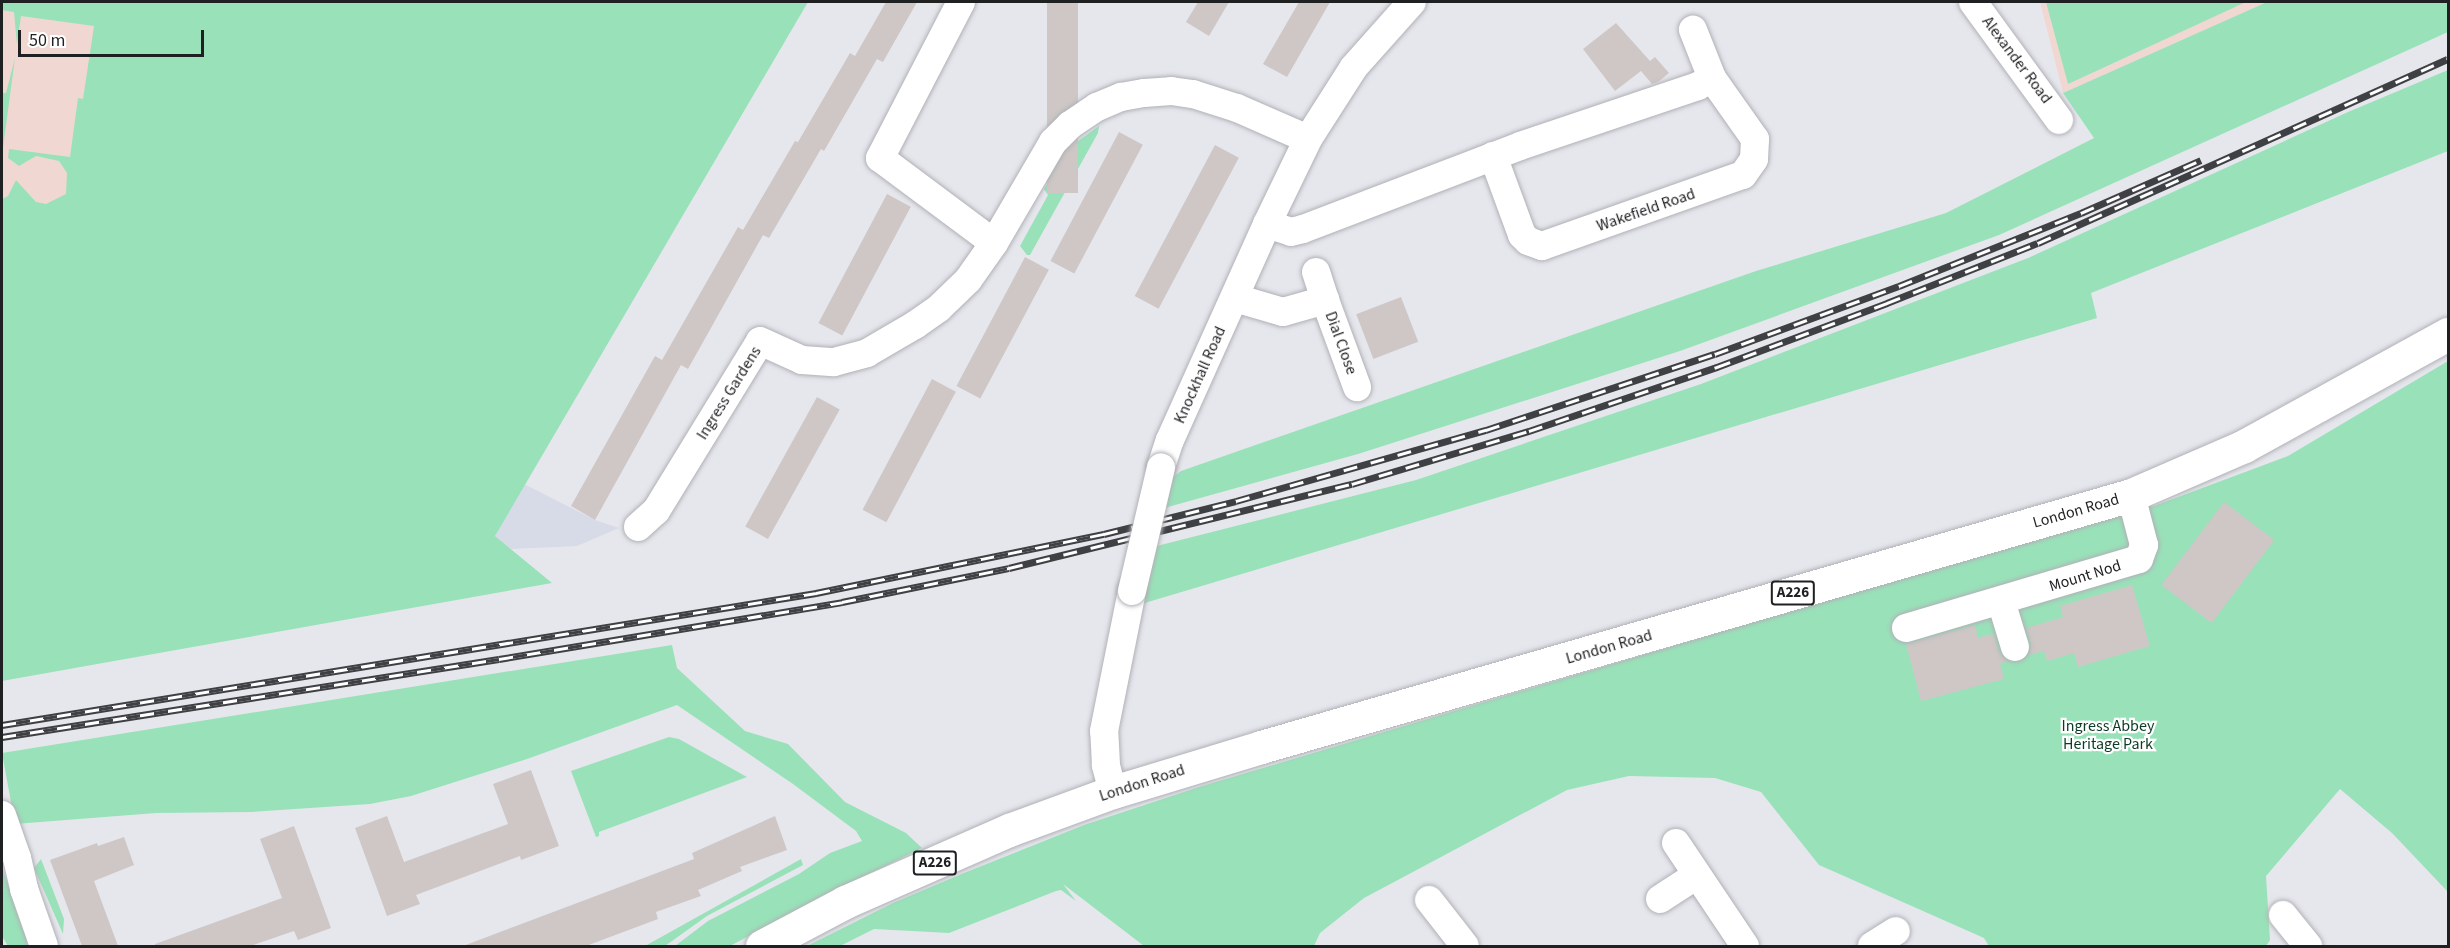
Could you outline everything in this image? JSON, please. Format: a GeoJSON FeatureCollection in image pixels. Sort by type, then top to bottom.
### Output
{"type":"FeatureCollection","features":[{"type":"Feature","properties":{"kind":"main road","name":"London Road"},"geometry":{"type":"LineString","coordinates":[[762,946],[845,902],[1009,830],[1113,792],[2131,495],[2244,446],[2448,334]]}},
{"type":"Feature","properties":{"kind":"street"},"geometry":{"type":"LineString","coordinates":[[961,2],[880,158],[994,243]]}},
{"type":"Feature","properties":{"kind":"street","name":"Knockhall Road"},"geometry":{"type":"LineString","coordinates":[[1113,792],[1106,765],[1104,731],[1132,591],[1161,467],[1170,440],[1267,224],[1308,139],[1354,67],[1412,2]]}},
{"type":"Feature","properties":{"kind":"street","name":"Alexander Road"},"geometry":{"type":"LineString","coordinates":[[1973,2],[2059,120]]}},
{"type":"Feature","properties":{"kind":"street","name":"Wakefield Road"},"geometry":{"type":"LineString","coordinates":[[1493,156],[1520,230],[1525,238],[1538,245],[1548,244],[1743,175],[1752,165],[1756,152],[1752,132],[1712,78],[1693,30]]}},
{"type":"Feature","properties":{"kind":"street"},"geometry":{"type":"LineString","coordinates":[[1267,224],[1291,232],[1303,230],[1493,156],[1698,86],[1712,78]]}},
{"type":"Feature","properties":{"kind":"street","name":"Ingress Gardens"},"geometry":{"type":"LineString","coordinates":[[638,527],[657,511],[760,341],[808,362],[840,362],[867,353],[898,337],[939,308],[968,280],[994,243],[1053,142],[1081,117],[1121,97],[1162,91],[1203,96],[1308,139]]}},
{"type":"Feature","properties":{"kind":"street","name":"Dial Close"},"geometry":{"type":"LineString","coordinates":[[1316,272],[1357,387]]}},
{"type":"Feature","properties":{"kind":"street","name":"Dial Close"},"geometry":{"type":"LineString","coordinates":[[1235,298],[1283,312],[1325,300]]}},
{"type":"Feature","properties":{"kind":"street","name":"Mount Nod"},"geometry":{"type":"LineString","coordinates":[[1906,628],[2141,558],[2144,545],[2131,495]]}},
{"type":"Feature","properties":{"kind":"street"},"geometry":{"type":"LineString","coordinates":[[2001,601],[2015,647]]}},
{"type":"Feature","properties":{"kind":"street"},"geometry":{"type":"LineString","coordinates":[[2,815],[44,946]]}},
{"type":"Feature","properties":{"kind":"street"},"geometry":{"type":"LineString","coordinates":[[1676,843],[1745,946]]}},
{"type":"Feature","properties":{"kind":"street"},"geometry":{"type":"LineString","coordinates":[[17,858],[31,877],[61,946]]}},
{"type":"Feature","properties":{"kind":"street"},"geometry":{"type":"LineString","coordinates":[[1660,899],[1697,875]]}},
{"type":"Feature","properties":{"kind":"street"},"geometry":{"type":"LineString","coordinates":[[1429,900],[1465,946]]}},
{"type":"Feature","properties":{"kind":"street"},"geometry":{"type":"LineString","coordinates":[[2283,915],[2308,946]]}},
{"type":"Feature","properties":{"kind":"street"},"geometry":{"type":"LineString","coordinates":[[1872,946],[1896,931]]}},
{"type":"Feature","properties":{"kind":"shaded area"},"geometry":{"type":"Polygon","coordinates":[[[2,2],[98,2],[63,241],[4,198],[2,199],[2,2]]]}},
{"type":"Feature","properties":{"kind":"shaded area"},"geometry":{"type":"Polygon","coordinates":[[[2040,2],[2267,2],[2063,93],[2040,2]]]}},
{"type":"Feature","properties":{"kind":"shaded area"},"geometry":{"type":"Polygon","coordinates":[[[524,484],[595,520],[619,528],[577,546],[511,549],[495,536],[524,484]]]}},
{"type":"Feature","properties":{"kind":"green space"},"geometry":{"type":"Polygon","coordinates":[[[2,2],[808,2],[495,536],[552,583],[2,681],[2,199],[8,196],[16,180],[36,202],[46,204],[66,194],[67,173],[59,161],[36,156],[19,166],[8,158],[9,149],[70,157],[78,98],[83,99],[94,26],[21,16],[17,45],[14,12],[2,10],[2,2]]]}},
{"type":"Feature","properties":{"kind":"green space"},"geometry":{"type":"Polygon","coordinates":[[[2046,2],[2246,2],[2068,84],[2046,2]]]}},
{"type":"Feature","properties":{"kind":"green space"},"geometry":{"type":"Polygon","coordinates":[[[2267,2],[2448,2],[2448,32],[1999,235],[1680,351],[1358,454],[1150,512],[1155,491],[1181,471],[1756,271],[1946,213],[2094,138],[2063,93],[2267,2]]]}},
{"type":"Feature","properties":{"kind":"green space"},"geometry":{"type":"Polygon","coordinates":[[[15,58],[2,156],[2,93],[6,93],[15,58]]]}},
{"type":"Feature","properties":{"kind":"green space"},"geometry":{"type":"Polygon","coordinates":[[[2448,70],[2448,151],[2091,293],[2097,318],[1128,608],[1141,550],[1416,480],[1701,384],[2028,258],[2348,112],[2448,70]]]}},
{"type":"Feature","properties":{"kind":"green space"},"geometry":{"type":"Polygon","coordinates":[[[1099,126],[1098,133],[1030,255],[1027,255],[1020,246],[1048,195],[1044,189],[1074,144],[1099,126]]]}},
{"type":"Feature","properties":{"kind":"green space","name":"Ingress Abbey Heritage Park"},"geometry":{"type":"Polygon","coordinates":[[[2448,361],[2448,892],[2392,833],[2340,789],[2266,876],[2270,940],[2266,946],[1989,946],[1984,938],[1819,865],[1761,792],[1715,778],[1629,776],[1567,790],[1364,898],[1320,933],[1314,946],[1144,946],[1063,884],[1076,901],[1061,890],[949,933],[874,929],[840,946],[807,946],[893,903],[964,873],[1084,825],[1199,787],[1899,579],[1996,547],[2154,506],[2288,456],[2448,361]]]}},
{"type":"Feature","properties":{"kind":"green space"},"geometry":{"type":"Polygon","coordinates":[[[672,645],[677,668],[745,731],[788,744],[845,802],[906,833],[922,848],[823,896],[730,946],[675,946],[708,921],[799,874],[830,853],[862,841],[856,831],[793,784],[677,705],[527,759],[411,796],[370,804],[251,812],[156,813],[15,824],[2,753],[672,645]]]}},
{"type":"Feature","properties":{"kind":"green space"},"geometry":{"type":"Polygon","coordinates":[[[669,737],[679,739],[747,777],[599,832],[599,836],[596,837],[571,771],[669,737]]]}},
{"type":"Feature","properties":{"kind":"green space"},"geometry":{"type":"Polygon","coordinates":[[[41,859],[64,919],[63,934],[34,868],[41,859]]]}},
{"type":"Feature","properties":{"kind":"green space"},"geometry":{"type":"Polygon","coordinates":[[[801,859],[803,865],[707,916],[665,946],[645,946],[801,859]]]}},
{"type":"Feature","properties":{"kind":"green space"},"geometry":{"type":"Polygon","coordinates":[[[2,867],[27,946],[8,946],[2,936],[2,867]]]}},
{"type":"Feature","properties":{"kind":"building"},"geometry":{"type":"Polygon","coordinates":[[[886,2],[917,2],[883,62],[877,59],[824,151],[821,149],[769,238],[763,235],[688,369],[681,365],[595,520],[571,506],[655,356],[662,360],[738,227],[743,230],[850,53],[855,56],[886,2]]]}},
{"type":"Feature","properties":{"kind":"building"},"geometry":{"type":"Polygon","coordinates":[[[1047,2],[1078,2],[1078,193],[1047,193],[1047,2]]]}},
{"type":"Feature","properties":{"kind":"building"},"geometry":{"type":"Polygon","coordinates":[[[1198,2],[1229,2],[1209,36],[1186,22],[1198,2]]]}},
{"type":"Feature","properties":{"kind":"building"},"geometry":{"type":"Polygon","coordinates":[[[1299,2],[1330,2],[1287,77],[1263,64],[1299,2]]]}},
{"type":"Feature","properties":{"kind":"building"},"geometry":{"type":"Polygon","coordinates":[[[1616,23],[1650,61],[1655,57],[1669,73],[1652,84],[1641,71],[1615,91],[1583,49],[1616,23]]]}},
{"type":"Feature","properties":{"kind":"building"},"geometry":{"type":"Polygon","coordinates":[[[1119,132],[1143,145],[1074,274],[1050,261],[1119,132]]]}},
{"type":"Feature","properties":{"kind":"building"},"geometry":{"type":"Polygon","coordinates":[[[1215,145],[1239,158],[1159,309],[1135,296],[1215,145]]]}},
{"type":"Feature","properties":{"kind":"building"},"geometry":{"type":"Polygon","coordinates":[[[887,194],[911,207],[842,336],[818,323],[887,194]]]}},
{"type":"Feature","properties":{"kind":"building"},"geometry":{"type":"Polygon","coordinates":[[[1025,257],[1049,270],[980,399],[956,386],[1025,257]]]}},
{"type":"Feature","properties":{"kind":"building"},"geometry":{"type":"Polygon","coordinates":[[[1401,297],[1418,342],[1373,359],[1356,314],[1401,297]]]}},
{"type":"Feature","properties":{"kind":"building"},"geometry":{"type":"Polygon","coordinates":[[[932,379],[956,392],[886,522],[863,510],[932,379]]]}},
{"type":"Feature","properties":{"kind":"building"},"geometry":{"type":"Polygon","coordinates":[[[817,397],[840,410],[768,539],[745,526],[817,397]]]}},
{"type":"Feature","properties":{"kind":"building"},"geometry":{"type":"Polygon","coordinates":[[[2224,502],[2274,540],[2212,623],[2161,585],[2224,502]]]}},
{"type":"Feature","properties":{"kind":"building"},"geometry":{"type":"Polygon","coordinates":[[[2132,585],[2150,646],[2078,667],[2074,653],[2047,661],[2044,651],[2029,655],[2031,643],[2026,628],[2063,617],[2060,606],[2132,585]]]}},
{"type":"Feature","properties":{"kind":"building"},"geometry":{"type":"Polygon","coordinates":[[[1975,625],[1978,638],[1992,634],[1995,637],[1999,652],[2008,661],[2000,664],[2004,679],[1921,701],[1906,644],[1975,625]]]}},
{"type":"Feature","properties":{"kind":"building"},"geometry":{"type":"Polygon","coordinates":[[[531,770],[559,846],[521,860],[520,856],[416,895],[420,904],[387,916],[355,828],[387,816],[404,862],[508,824],[493,784],[531,770]]]}},
{"type":"Feature","properties":{"kind":"building"},"geometry":{"type":"Polygon","coordinates":[[[775,816],[787,850],[740,867],[742,871],[698,890],[701,896],[656,912],[658,919],[586,946],[463,946],[694,859],[692,853],[775,816]]]}},
{"type":"Feature","properties":{"kind":"building"},"geometry":{"type":"Polygon","coordinates":[[[294,826],[331,928],[298,940],[294,931],[250,946],[155,946],[155,944],[282,898],[260,839],[294,826]]]}},
{"type":"Feature","properties":{"kind":"building"},"geometry":{"type":"Polygon","coordinates":[[[124,837],[134,865],[94,881],[118,946],[82,946],[50,860],[97,843],[98,846],[124,837]]]}},
{"type":"Feature","properties":{"kind":"railway"},"geometry":{"type":"LineString","coordinates":[[2,737],[499,659],[842,602],[1009,568],[1352,484],[1529,431],[1717,367],[1887,303],[2038,243],[2448,59]]}},
{"type":"Feature","properties":{"kind":"railway"},"geometry":{"type":"LineString","coordinates":[[2,725],[816,593],[1104,534],[1236,501],[1486,430],[1715,354],[1899,286],[2081,213],[2201,160]]}}]}
